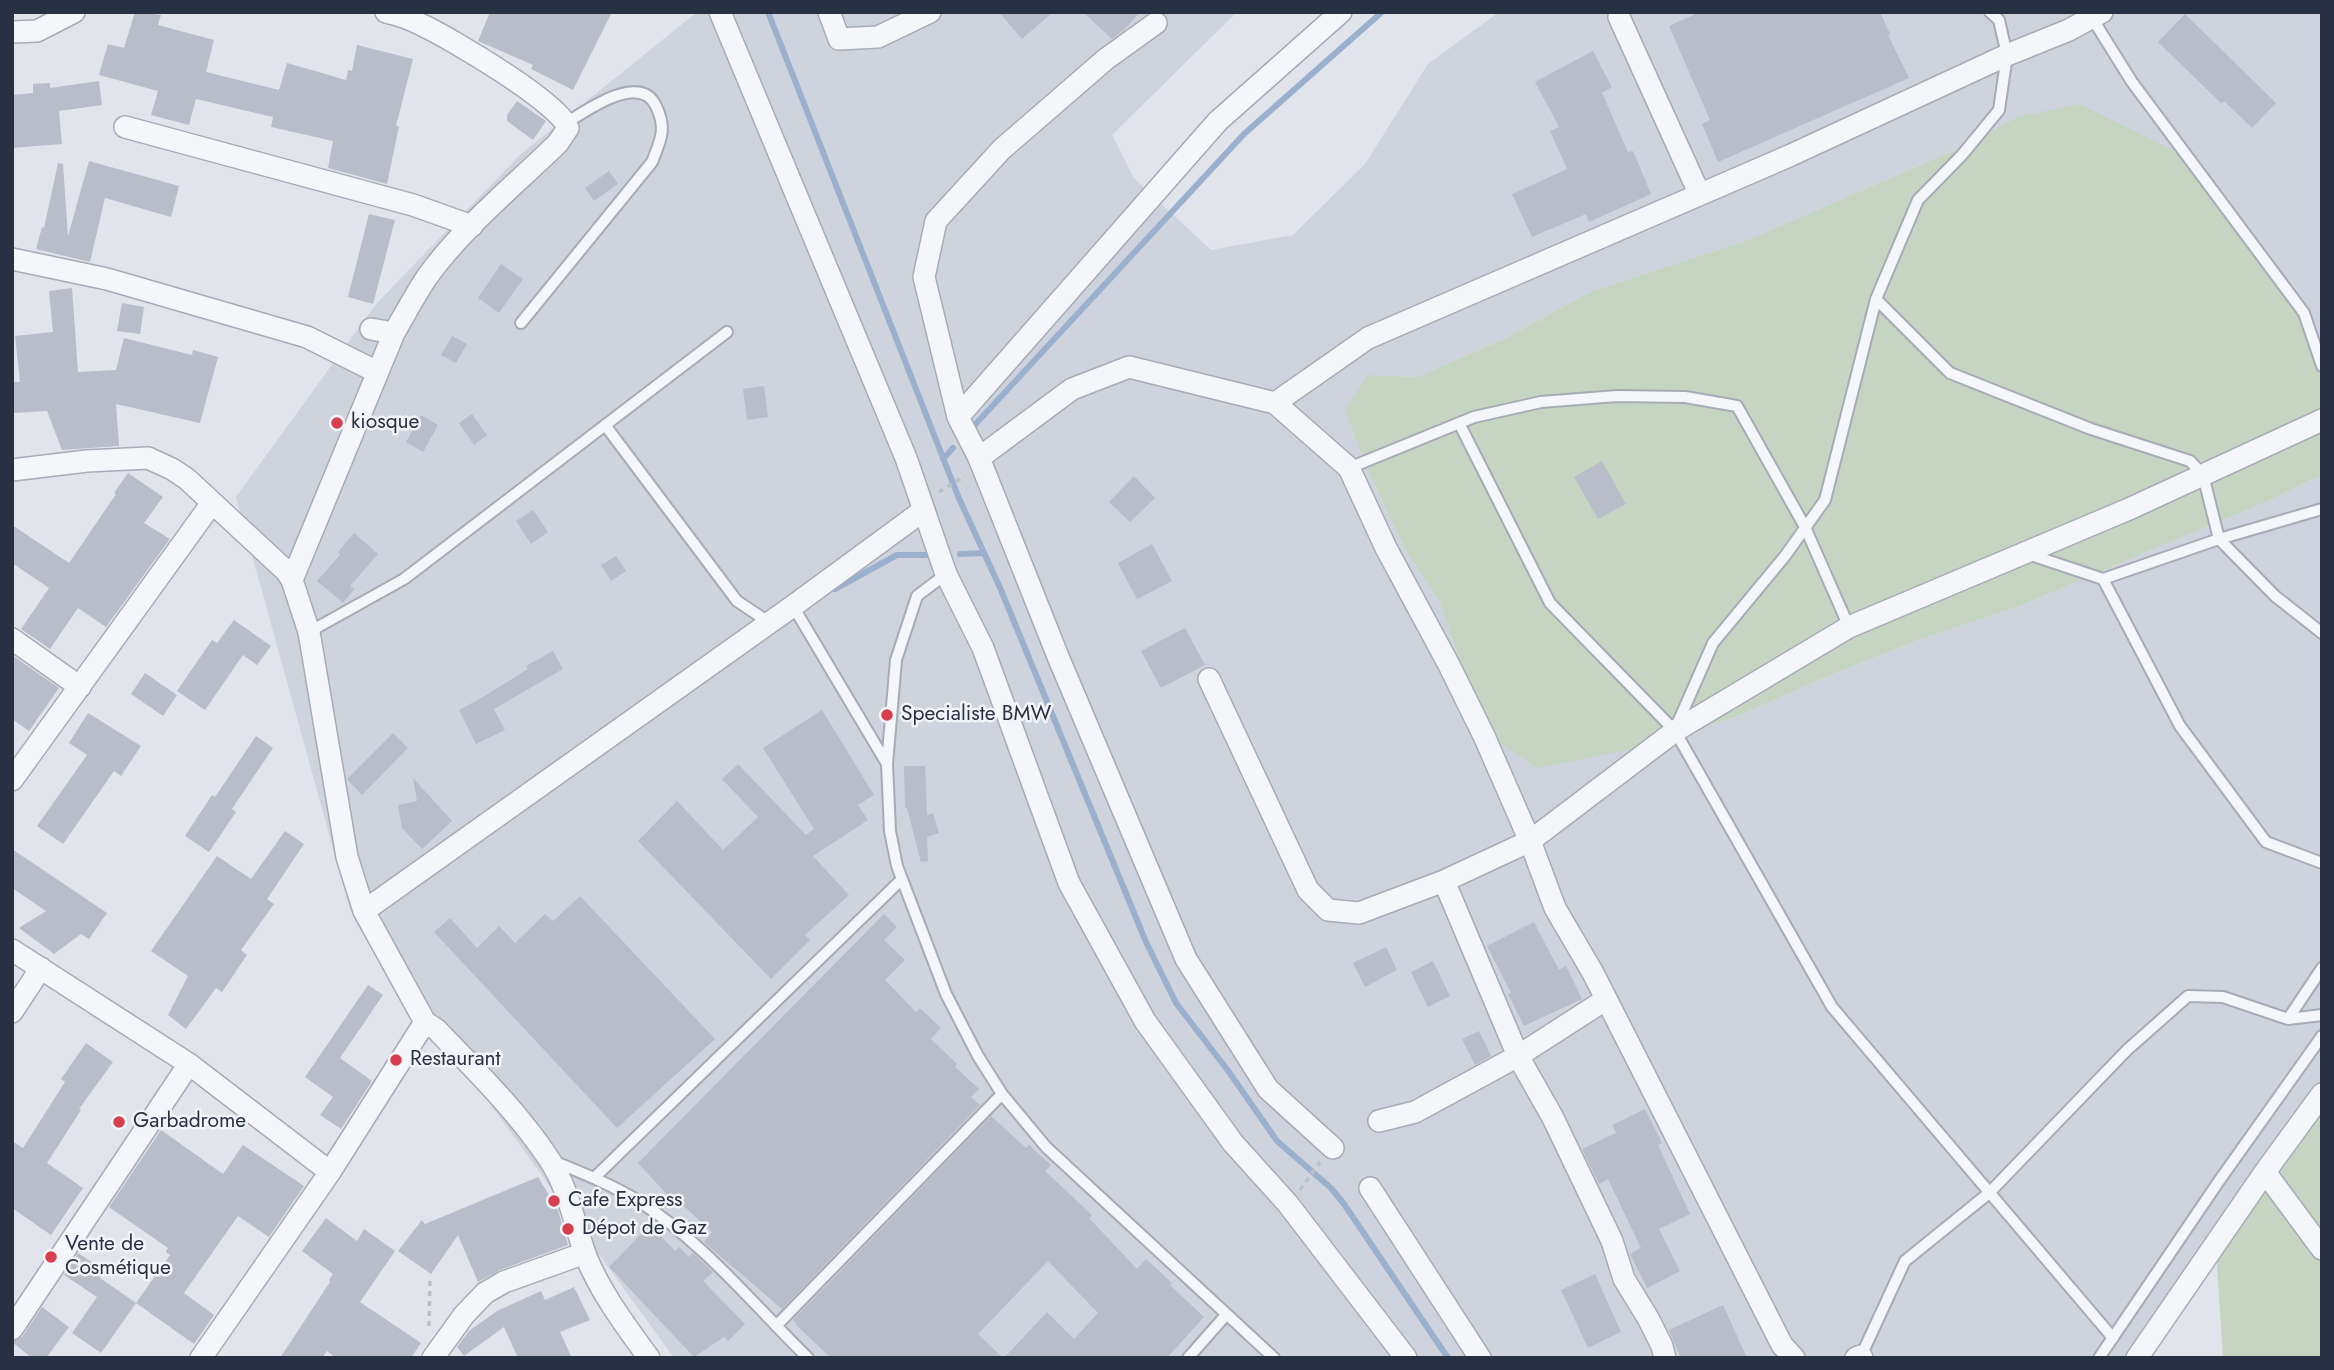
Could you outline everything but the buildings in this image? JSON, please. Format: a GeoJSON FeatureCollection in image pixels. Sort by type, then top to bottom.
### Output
{"type":"FeatureCollection","features":[{"type":"Feature","properties":{"kind":"street"},"geometry":{"type":"LineString","coordinates":[[12,32],[37,31],[74,12]]}},
{"type":"Feature","properties":{"kind":"street"},"geometry":{"type":"LineString","coordinates":[[720,12],[895,432],[929,502],[946,574],[984,648],[1069,883],[1145,1021],[1233,1143],[1288,1204],[1406,1358]]}},
{"type":"Feature","properties":{"kind":"street"},"geometry":{"type":"LineString","coordinates":[[829,12],[839,39],[878,37],[930,12]]}},
{"type":"Feature","properties":{"kind":"street"},"geometry":{"type":"LineString","coordinates":[[958,417],[1218,121],[1340,12]]}},
{"type":"Feature","properties":{"kind":"street"},"geometry":{"type":"LineString","coordinates":[[292,580],[394,332],[428,276],[472,226],[558,143],[568,128],[556,112],[505,74],[424,26],[390,13]]}},
{"type":"Feature","properties":{"kind":"street"},"geometry":{"type":"LineString","coordinates":[[1275,403],[1368,338],[1789,156],[2097,15]]}},
{"type":"Feature","properties":{"kind":"street"},"geometry":{"type":"LineString","coordinates":[[1619,17],[1699,193]]}},
{"type":"Feature","properties":{"kind":"street"},"geometry":{"type":"LineString","coordinates":[[1156,23],[1106,59],[1002,149],[936,221],[924,276],[958,417],[973,466],[1059,659],[1186,958],[1268,1089],[1328,1153]]}},
{"type":"Feature","properties":{"kind":"street"},"geometry":{"type":"LineString","coordinates":[[125,127],[413,205],[472,226]]}},
{"type":"Feature","properties":{"kind":"street"},"geometry":{"type":"LineString","coordinates":[[12,259],[107,279],[307,337],[377,372]]}},
{"type":"Feature","properties":{"kind":"street"},"geometry":{"type":"LineString","coordinates":[[371,329],[394,332]]}},
{"type":"Feature","properties":{"kind":"street"},"geometry":{"type":"LineString","coordinates":[[973,466],[1072,389],[1129,367],[1275,403],[1349,468],[1386,548],[1449,665],[1530,841],[1555,908],[1782,1345],[1794,1358]]}},
{"type":"Feature","properties":{"kind":"street"},"geometry":{"type":"LineString","coordinates":[[1209,679],[1308,890],[1328,910],[1359,913],[1444,881],[1530,841],[1675,731],[1849,627],[2025,553],[2322,420]]}},
{"type":"Feature","properties":{"kind":"street"},"geometry":{"type":"LineString","coordinates":[[12,470],[88,461],[148,458],[187,479],[274,559],[292,580],[309,632],[347,857],[364,911],[425,1022],[437,1030],[512,1111],[550,1160],[566,1193],[599,1286],[649,1358]]}},
{"type":"Feature","properties":{"kind":"street"},"geometry":{"type":"LineString","coordinates":[[364,911],[770,623],[929,502]]}},
{"type":"Feature","properties":{"kind":"street"},"geometry":{"type":"LineString","coordinates":[[12,780],[212,503]]}},
{"type":"Feature","properties":{"kind":"street"},"geometry":{"type":"LineString","coordinates":[[12,639],[80,687]]}},
{"type":"Feature","properties":{"kind":"street"},"geometry":{"type":"LineString","coordinates":[[1444,881],[1518,1056],[1553,1118],[1612,1241],[1624,1279],[1648,1318],[1665,1358]]}},
{"type":"Feature","properties":{"kind":"street"},"geometry":{"type":"LineString","coordinates":[[12,950],[189,1064],[330,1172]]}},
{"type":"Feature","properties":{"kind":"street"},"geometry":{"type":"LineString","coordinates":[[12,1012],[41,968]]}},
{"type":"Feature","properties":{"kind":"street"},"geometry":{"type":"LineString","coordinates":[[1379,1121],[1415,1112],[1518,1056],[1605,1000]]}},
{"type":"Feature","properties":{"kind":"street"},"geometry":{"type":"LineString","coordinates":[[201,1358],[330,1172],[425,1022]]}},
{"type":"Feature","properties":{"kind":"street"},"geometry":{"type":"LineString","coordinates":[[12,1329],[189,1064]]}},
{"type":"Feature","properties":{"kind":"street"},"geometry":{"type":"LineString","coordinates":[[2137,1358],[2322,1094]]}},
{"type":"Feature","properties":{"kind":"street"},"geometry":{"type":"LineString","coordinates":[[2265,1172],[2322,1250]]}},
{"type":"Feature","properties":{"kind":"street"},"geometry":{"type":"LineString","coordinates":[[1370,1188],[1480,1358]]}},
{"type":"Feature","properties":{"kind":"street"},"geometry":{"type":"LineString","coordinates":[[433,1358],[464,1315],[485,1293],[505,1282],[585,1252]]}},
{"type":"Feature","properties":{"kind":"lane"},"geometry":{"type":"LineString","coordinates":[[1675,731],[1713,643],[1785,556],[1825,500],[1876,299],[1918,200],[1962,155],[1999,110],[2007,55],[1999,20],[1990,12]]}},
{"type":"Feature","properties":{"kind":"lane"},"geometry":{"type":"LineString","coordinates":[[2097,15],[2132,82],[2304,313],[2322,366]]}},
{"type":"Feature","properties":{"kind":"lane"},"geometry":{"type":"LineString","coordinates":[[521,323],[652,162],[664,124],[654,102],[646,93],[636,91],[605,100],[566,123]]}},
{"type":"Feature","properties":{"kind":"lane"},"geometry":{"type":"LineString","coordinates":[[1876,299],[1950,373],[2091,429],[2190,461],[2203,475],[2219,540],[2275,596],[2322,633]]}},
{"type":"Feature","properties":{"kind":"lane"},"geometry":{"type":"LineString","coordinates":[[309,632],[404,579],[727,332]]}},
{"type":"Feature","properties":{"kind":"lane"},"geometry":{"type":"LineString","coordinates":[[1349,468],[1474,417],[1541,402],[1617,396],[1685,397],[1737,406],[1805,527],[1849,627]]}},
{"type":"Feature","properties":{"kind":"lane"},"geometry":{"type":"LineString","coordinates":[[1459,423],[1550,603],[1675,731],[1832,1007],[2113,1338]]}},
{"type":"Feature","properties":{"kind":"lane"},"geometry":{"type":"LineString","coordinates":[[605,425],[737,601],[770,623]]}},
{"type":"Feature","properties":{"kind":"lane"},"geometry":{"type":"LineString","coordinates":[[2025,553],[2103,579],[2322,509]]}},
{"type":"Feature","properties":{"kind":"lane"},"geometry":{"type":"LineString","coordinates":[[946,574],[917,596],[896,660],[887,764],[890,831],[901,880],[946,994],[978,1056],[1002,1094],[1046,1147],[1274,1358]]}},
{"type":"Feature","properties":{"kind":"lane"},"geometry":{"type":"LineString","coordinates":[[2103,579],[2180,726],[2266,842],[2322,863]]}},
{"type":"Feature","properties":{"kind":"lane"},"geometry":{"type":"LineString","coordinates":[[793,606],[887,764]]}},
{"type":"Feature","properties":{"kind":"lane"},"geometry":{"type":"LineString","coordinates":[[594,1178],[901,880]]}},
{"type":"Feature","properties":{"kind":"lane"},"geometry":{"type":"LineString","coordinates":[[2288,1019],[2322,968]]}},
{"type":"Feature","properties":{"kind":"lane"},"geometry":{"type":"LineString","coordinates":[[1860,1357],[1905,1261],[1989,1193],[2127,1050],[2188,996],[2223,997],[2288,1019],[2322,1015]]}},
{"type":"Feature","properties":{"kind":"lane"},"geometry":{"type":"LineString","coordinates":[[2099,1358],[2322,1035]]}},
{"type":"Feature","properties":{"kind":"lane"},"geometry":{"type":"LineString","coordinates":[[776,1326],[1002,1094]]}},
{"type":"Feature","properties":{"kind":"lane"},"geometry":{"type":"LineString","coordinates":[[550,1160],[594,1178],[640,1202],[683,1234],[718,1265],[808,1358]]}},
{"type":"Feature","properties":{"kind":"lane"},"geometry":{"type":"LineString","coordinates":[[1188,1358],[1226,1315]]}},
{"type":"Feature","properties":{"kind":"path"},"geometry":{"type":"LineString","coordinates":[[929,502],[973,466]]}},
{"type":"Feature","properties":{"kind":"path"},"geometry":{"type":"LineString","coordinates":[[1298,1192],[1328,1153]]}},
{"type":"Feature","properties":{"kind":"path"},"geometry":{"type":"LineString","coordinates":[[429,1332],[430,1279]]}},
{"type":"Feature","properties":{"kind":"shaded area"},"geometry":{"type":"Polygon","coordinates":[[[697,12],[1237,12],[1112,135],[1134,178],[1211,250],[1293,235],[1365,164],[1428,64],[1499,12],[2322,12],[2322,351],[2289,286],[2253,232],[2213,181],[2017,117],[1955,150],[1748,240],[1590,292],[1506,338],[1417,377],[1368,376],[1370,475],[1403,546],[1439,601],[1485,733],[1638,748],[1736,717],[1916,641],[2017,607],[2270,500],[2322,475],[2322,1094],[2141,1358],[674,1358],[350,910],[236,497],[376,304],[521,154],[697,12]]]}},
{"type":"Feature","properties":{"kind":"green space"},"geometry":{"type":"Polygon","coordinates":[[[2079,104],[2184,155],[2213,181],[2253,232],[2289,286],[2322,351],[2322,475],[2270,500],[2017,607],[1916,641],[1736,717],[1638,748],[1537,768],[1485,733],[1439,601],[1403,546],[1370,475],[1345,411],[1368,375],[1417,377],[1506,338],[1590,292],[1748,240],[1955,150],[2017,117],[2079,104]]]}},
{"type":"Feature","properties":{"kind":"green space"},"geometry":{"type":"Polygon","coordinates":[[[2322,1094],[2322,1358],[2223,1358],[2216,1251],[2322,1094]]]}},
{"type":"Feature","properties":{"kind":"waterway"},"geometry":{"type":"LineString","coordinates":[[768,12],[958,496],[1001,590],[1146,942],[1176,1003],[1277,1141],[1331,1188],[1344,1204],[1448,1358]]}},
{"type":"Feature","properties":{"kind":"waterway"},"geometry":{"type":"LineString","coordinates":[[971,429],[1244,134],[1382,12]]}},
{"type":"Feature","properties":{"kind":"waterway"},"geometry":{"type":"LineString","coordinates":[[943,459],[953,448]]}},
{"type":"Feature","properties":{"kind":"waterway"},"geometry":{"type":"LineString","coordinates":[[960,554],[984,553]]}},
{"type":"Feature","properties":{"kind":"waterway"},"geometry":{"type":"LineString","coordinates":[[835,589],[897,555],[929,555]]}},
{"type":"Feature","properties":{"kind":"place","name":"kiosque"},"geometry":{"type":"Point","coordinates":[337,423]}},
{"type":"Feature","properties":{"kind":"place","name":"Specialiste BMW"},"geometry":{"type":"Point","coordinates":[887,715]}},
{"type":"Feature","properties":{"kind":"place","name":"Restaurant"},"geometry":{"type":"Point","coordinates":[396,1060]}},
{"type":"Feature","properties":{"kind":"place","name":"Garbadrome"},"geometry":{"type":"Point","coordinates":[119,1122]}},
{"type":"Feature","properties":{"kind":"place","name":"Cafe Express"},"geometry":{"type":"Point","coordinates":[554,1201]}},
{"type":"Feature","properties":{"kind":"place","name":"Dépot de Gaz"},"geometry":{"type":"Point","coordinates":[568,1229]}},
{"type":"Feature","properties":{"kind":"place","name":"Vente de Cosmétique"},"geometry":{"type":"Point","coordinates":[51,1257]}}]}
